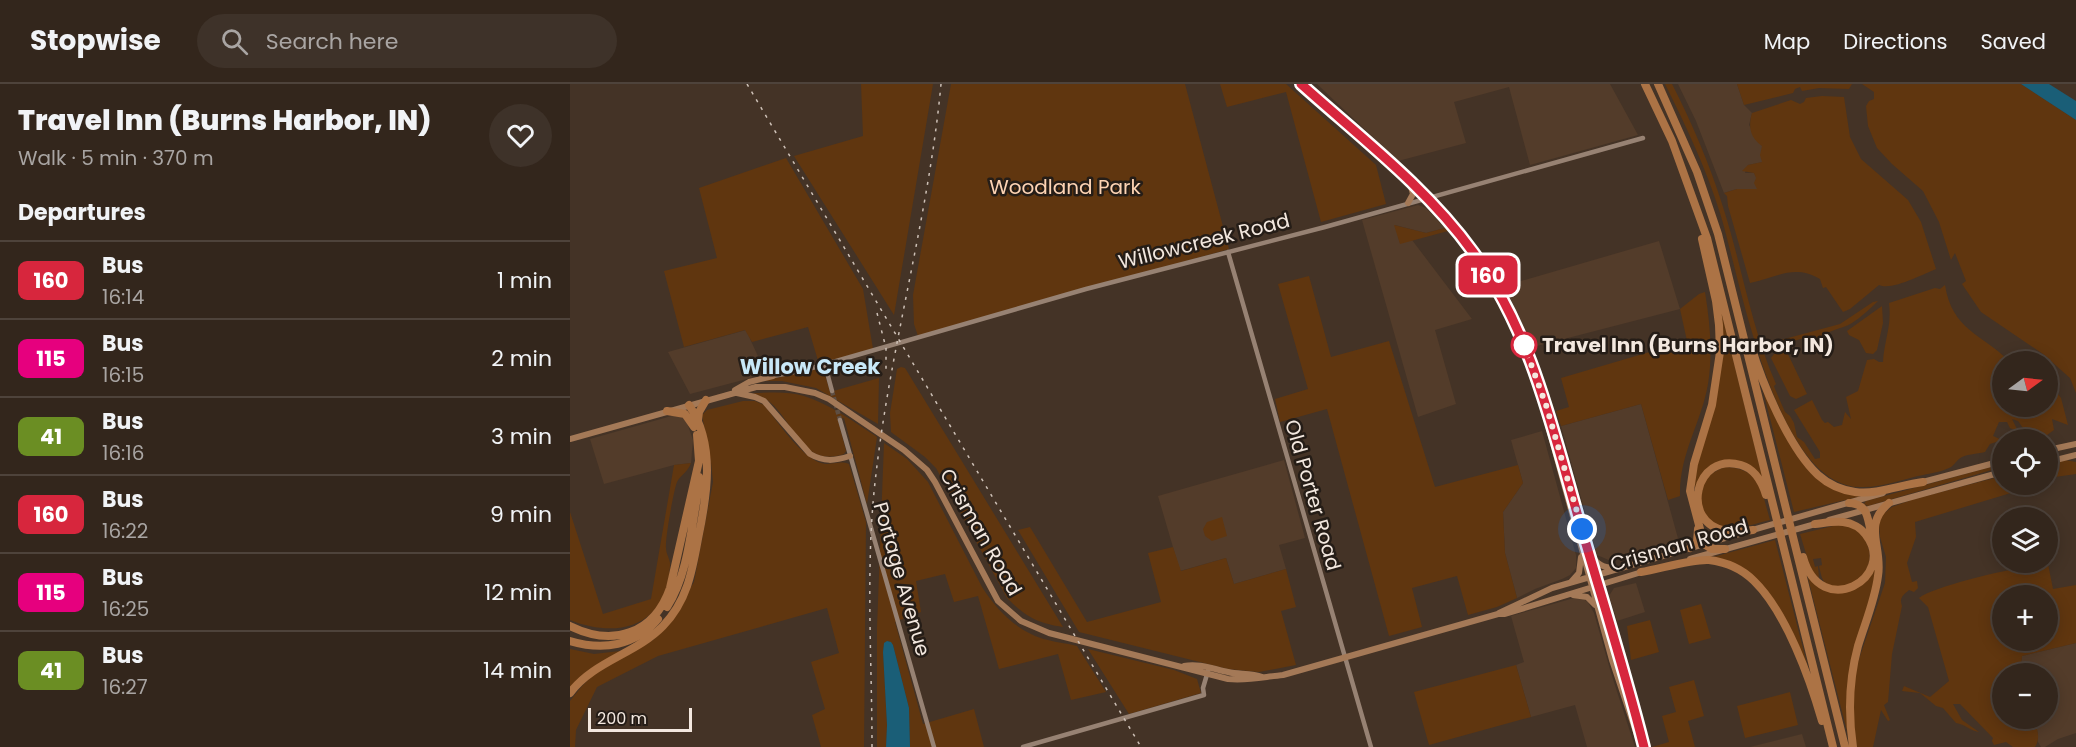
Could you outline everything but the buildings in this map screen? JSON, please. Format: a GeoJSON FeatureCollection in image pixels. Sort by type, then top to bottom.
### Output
{"type":"FeatureCollection","features":[{"type":"Feature","properties":{"kind":"highway"},"geometry":{"type":"LineString","coordinates":[[1645,84],[1686,176],[1714,265],[1789,565],[1831,747]]}},
{"type":"Feature","properties":{"kind":"highway"},"geometry":{"type":"LineString","coordinates":[[1658,84],[1697,172],[1728,272],[1845,747]]}},
{"type":"Feature","properties":{"kind":"highway"},"geometry":{"type":"LineString","coordinates":[[1686,176],[1716,301],[1720,334],[1718,381],[1691,479],[1690,491],[1704,544],[1712,549],[1725,549]]}},
{"type":"Feature","properties":{"kind":"highway"},"geometry":{"type":"LineString","coordinates":[[1728,272],[1737,292],[1753,351],[1768,392],[1809,465],[1828,482],[1856,492],[1923,483]]}},
{"type":"Feature","properties":{"kind":"highway"},"geometry":{"type":"LineString","coordinates":[[570,643],[586,646],[618,645],[629,641],[646,632],[664,613],[678,588],[699,487],[697,427],[699,412],[706,400]]}},
{"type":"Feature","properties":{"kind":"highway"},"geometry":{"type":"LineString","coordinates":[[570,693],[591,672],[653,635],[669,619],[682,600],[692,575],[707,487],[706,453],[689,405]]}},
{"type":"Feature","properties":{"kind":"highway"},"geometry":{"type":"LineString","coordinates":[[667,411],[685,414],[697,427]]}},
{"type":"Feature","properties":{"kind":"highway"},"geometry":{"type":"LineString","coordinates":[[570,626],[593,634],[614,636],[638,629],[657,614],[670,588],[699,460]]}},
{"type":"Feature","properties":{"kind":"highway"},"geometry":{"type":"LineString","coordinates":[[1758,528],[1725,531],[1716,528],[1703,517],[1699,510],[1697,491],[1706,474],[1721,465],[1738,464],[1753,471],[1766,495],[1780,545],[1789,565]]}},
{"type":"Feature","properties":{"kind":"highway"},"geometry":{"type":"LineString","coordinates":[[570,643],[596,650],[617,648],[641,639],[666,617],[683,585],[701,489],[707,474]]}},
{"type":"Feature","properties":{"kind":"highway"},"geometry":{"type":"LineString","coordinates":[[1785,501],[1806,566],[1813,579],[1826,588],[1834,590],[1857,585],[1869,573],[1872,566],[1873,552],[1868,537],[1863,531],[1844,522],[1812,525]]}},
{"type":"Feature","properties":{"kind":"highway"},"geometry":{"type":"LineString","coordinates":[[1850,503],[1858,504],[1865,510],[1879,559],[1878,578],[1856,652],[1851,684],[1850,715],[1853,747]]}},
{"type":"Feature","properties":{"kind":"highway"},"geometry":{"type":"LineString","coordinates":[[1876,542],[1876,518],[1888,503]]}},
{"type":"Feature","properties":{"kind":"highway"},"geometry":{"type":"LineString","coordinates":[[1690,548],[1698,538],[1697,519]]}},
{"type":"Feature","properties":{"kind":"highway"},"geometry":{"type":"LineString","coordinates":[[1641,572],[1708,560],[1732,566],[1753,579],[1774,609],[1801,661],[1831,747]]}},
{"type":"Feature","properties":{"kind":"main road"},"geometry":{"type":"LineString","coordinates":[[1301,84],[1426,197],[1473,253],[1500,293],[1526,348],[1546,405],[1588,549],[1592,577]]}},
{"type":"Feature","properties":{"kind":"main road"},"geometry":{"type":"LineString","coordinates":[[1408,203],[1413,194],[1410,182]]}},
{"type":"Feature","properties":{"kind":"main road"},"geometry":{"type":"LineString","coordinates":[[570,439],[730,393],[749,382],[773,376]]}},
{"type":"Feature","properties":{"kind":"main road"},"geometry":{"type":"LineString","coordinates":[[1536,378],[1579,542],[1603,602],[1642,747]]}},
{"type":"Feature","properties":{"kind":"main road","name":"Crisman Road"},"geometry":{"type":"LineString","coordinates":[[730,393],[756,387],[785,387],[815,393],[840,405],[891,441],[927,470],[998,601],[1021,621],[1061,636],[1183,666],[1191,664],[1242,680],[1283,675],[1499,613],[1541,592],[1570,583],[1758,528],[1992,464]]}},
{"type":"Feature","properties":{"kind":"main road"},"geometry":{"type":"LineString","coordinates":[[730,393],[755,397],[764,401],[800,444],[820,460],[829,461],[850,456]]}},
{"type":"Feature","properties":{"kind":"main road"},"geometry":{"type":"LineString","coordinates":[[2058,448],[2076,444]]}},
{"type":"Feature","properties":{"kind":"main road"},"geometry":{"type":"LineString","coordinates":[[2058,460],[2076,455]]}},
{"type":"Feature","properties":{"kind":"main road","name":"Crisman Road"},"geometry":{"type":"LineString","coordinates":[[1499,613],[1505,614],[1641,572],[1992,475]]}},
{"type":"Feature","properties":{"kind":"main road"},"geometry":{"type":"LineString","coordinates":[[1570,583],[1580,567],[1579,542]]}},
{"type":"Feature","properties":{"kind":"main road"},"geometry":{"type":"LineString","coordinates":[[1588,549],[1594,559],[1605,567],[1624,567]]}},
{"type":"Feature","properties":{"kind":"main road"},"geometry":{"type":"LineString","coordinates":[[1603,602],[1606,590],[1613,581]]}},
{"type":"Feature","properties":{"kind":"main road"},"geometry":{"type":"LineString","coordinates":[[1595,586],[1597,608],[1642,747]]}},
{"type":"Feature","properties":{"kind":"main road"},"geometry":{"type":"LineString","coordinates":[[1564,595],[1587,597],[1597,608]]}},
{"type":"Feature","properties":{"kind":"street","name":"Willowcreek Road"},"geometry":{"type":"LineString","coordinates":[[773,376],[825,365],[1086,289],[1306,232],[1644,138]]}},
{"type":"Feature","properties":{"kind":"street","name":"Old Porter Road"},"geometry":{"type":"LineString","coordinates":[[1228,252],[1371,747]]}},
{"type":"Feature","properties":{"kind":"street"},"geometry":{"type":"LineString","coordinates":[[825,365],[832,391]]}},
{"type":"Feature","properties":{"kind":"street","name":"Portage Avenue"},"geometry":{"type":"LineString","coordinates":[[840,420],[934,747]]}},
{"type":"Feature","properties":{"kind":"street"},"geometry":{"type":"LineString","coordinates":[[1023,747],[1204,695],[1203,688],[1208,671]]}},
{"type":"Feature","properties":{"kind":"shaded area"},"geometry":{"type":"Polygon","coordinates":[[[1317,84],[1610,84],[1638,135],[1530,165],[1509,87],[1454,102],[1466,143],[1398,161],[1317,84]]]}},
{"type":"Feature","properties":{"kind":"shaded area"},"geometry":{"type":"Polygon","coordinates":[[[1678,84],[1737,84],[1744,105],[1752,113],[1749,125],[1762,146],[1763,162],[1748,165],[1745,173],[1754,173],[1757,178],[1757,189],[1737,189],[1724,193],[1696,121],[1678,84]]]}},
{"type":"Feature","properties":{"kind":"shaded area"},"geometry":{"type":"Polygon","coordinates":[[[1418,205],[1426,208],[1445,228],[1426,233],[1395,225],[1400,243],[1412,240],[1472,319],[1435,330],[1456,404],[1418,417],[1362,220],[1418,205]]]}},
{"type":"Feature","properties":{"kind":"shaded area"},"geometry":{"type":"Polygon","coordinates":[[[1659,241],[1680,309],[1533,347],[1504,286],[1659,241]]]}},
{"type":"Feature","properties":{"kind":"shaded area"},"geometry":{"type":"Polygon","coordinates":[[[746,330],[766,374],[690,394],[668,352],[746,330]]]}},
{"type":"Feature","properties":{"kind":"shaded area"},"geometry":{"type":"Polygon","coordinates":[[[1641,404],[1679,542],[1611,561],[1597,555],[1561,426],[1641,404]]]}},
{"type":"Feature","properties":{"kind":"shaded area"},"geometry":{"type":"Polygon","coordinates":[[[681,415],[686,420],[693,440],[691,463],[674,465],[604,484],[590,439],[681,415]]]}},
{"type":"Feature","properties":{"kind":"shaded area"},"geometry":{"type":"Polygon","coordinates":[[[1542,431],[1576,555],[1576,568],[1570,575],[1517,598],[1505,553],[1503,512],[1523,483],[1511,440],[1542,431]]]}},
{"type":"Feature","properties":{"kind":"shaded area"},"geometry":{"type":"Polygon","coordinates":[[[1284,460],[1305,538],[1279,545],[1286,569],[1234,584],[1226,558],[1180,571],[1158,496],[1284,460]]]}},
{"type":"Feature","properties":{"kind":"shaded area"},"geometry":{"type":"Polygon","coordinates":[[[1636,583],[1645,612],[1617,621],[1609,596],[1614,588],[1636,583]]]}},
{"type":"Feature","properties":{"kind":"shaded area"},"geometry":{"type":"Polygon","coordinates":[[[1574,598],[1582,598],[1588,602],[1594,613],[1635,747],[1587,747],[1575,705],[1531,717],[1516,665],[1524,662],[1511,616],[1574,598]]]}},
{"type":"Feature","properties":{"kind":"shaded area"},"geometry":{"type":"Polygon","coordinates":[[[2076,643],[2076,733],[2041,747],[2037,729],[2058,729],[2058,663],[2021,663],[2022,656],[2043,651],[2058,651],[2058,647],[2076,643]]]}},
{"type":"Feature","properties":{"kind":"shaded area"},"geometry":{"type":"Polygon","coordinates":[[[1802,734],[1806,747],[1750,747],[1802,734]]]}},
{"type":"Feature","properties":{"kind":"green space"},"geometry":{"type":"Polygon","coordinates":[[[861,84],[933,84],[894,315],[794,156],[863,136],[861,84]]]}},
{"type":"Feature","properties":{"kind":"green space","name":"Woodland Park"},"geometry":{"type":"Polygon","coordinates":[[[951,84],[1185,84],[1229,249],[918,336],[914,324],[913,295],[951,84]]]}},
{"type":"Feature","properties":{"kind":"green space"},"geometry":{"type":"Polygon","coordinates":[[[1220,84],[1286,84],[1376,165],[1386,204],[1321,222],[1286,92],[1227,107],[1220,84]]]}},
{"type":"Feature","properties":{"kind":"green space"},"geometry":{"type":"Polygon","coordinates":[[[1665,84],[1672,84],[1712,176],[1730,229],[1753,319],[1776,384],[1775,389],[1785,412],[1794,423],[1797,437],[1804,442],[1815,459],[1820,458],[1820,452],[1794,410],[1812,400],[1825,423],[1828,422],[1834,427],[1842,425],[1845,412],[1851,419],[1846,397],[1858,391],[1867,360],[1874,359],[1883,362],[1889,303],[1935,288],[1940,289],[1945,285],[1954,312],[1961,322],[1998,351],[1992,351],[1992,417],[2058,417],[2058,394],[2068,425],[2052,419],[2054,429],[2026,429],[2018,421],[2012,419],[2017,429],[2013,429],[2007,422],[1999,422],[1996,429],[1992,429],[1992,443],[1985,452],[1962,457],[1951,467],[1943,470],[1884,485],[1860,487],[1830,478],[1805,453],[1784,417],[1766,374],[1720,213],[1695,147],[1665,84]]]}},
{"type":"Feature","properties":{"kind":"green space"},"geometry":{"type":"Polygon","coordinates":[[[1737,84],[1852,84],[1849,89],[1819,88],[1802,91],[1800,87],[1793,93],[1744,105],[1737,84]]]}},
{"type":"Feature","properties":{"kind":"green space"},"geometry":{"type":"Polygon","coordinates":[[[1862,84],[2021,84],[2076,120],[2076,393],[2070,378],[2058,367],[2058,351],[2039,351],[1981,312],[1962,284],[1966,281],[1955,253],[1951,260],[1939,222],[1923,191],[1877,148],[1868,126],[1866,106],[1874,99],[1874,92],[1862,84]]]}},
{"type":"Feature","properties":{"kind":"green space"},"geometry":{"type":"Polygon","coordinates":[[[1844,97],[1850,137],[1861,159],[1908,200],[1921,222],[1936,269],[1892,286],[1879,285],[1850,309],[1843,312],[1826,287],[1823,288],[1820,279],[1802,272],[1786,273],[1750,283],[1727,196],[1724,193],[1737,189],[1757,189],[1754,183],[1756,178],[1754,173],[1742,171],[1748,165],[1762,162],[1760,155],[1762,146],[1751,131],[1752,113],[1791,100],[1800,104],[1806,98],[1844,97]]]}},
{"type":"Feature","properties":{"kind":"green space"},"geometry":{"type":"Polygon","coordinates":[[[786,158],[863,289],[873,349],[819,364],[808,327],[752,342],[745,330],[684,347],[664,271],[717,258],[699,188],[786,158]]]}},
{"type":"Feature","properties":{"kind":"green space"},"geometry":{"type":"Polygon","coordinates":[[[1394,225],[1426,233],[1445,228],[1448,231],[1400,244],[1394,225]]]}},
{"type":"Feature","properties":{"kind":"green space"},"geometry":{"type":"Polygon","coordinates":[[[1309,276],[1331,357],[1389,341],[1435,487],[1518,465],[1523,483],[1503,512],[1505,553],[1517,598],[1497,607],[1468,615],[1457,576],[1412,588],[1422,627],[1389,636],[1327,409],[1280,422],[1275,399],[1308,389],[1278,284],[1309,276]]]}},
{"type":"Feature","properties":{"kind":"green space"},"geometry":{"type":"Polygon","coordinates":[[[1705,292],[1710,338],[1708,384],[1683,466],[1680,496],[1668,500],[1641,404],[1561,426],[1556,411],[1569,407],[1561,378],[1687,341],[1680,309],[1705,292]]]}},
{"type":"Feature","properties":{"kind":"green space"},"geometry":{"type":"Polygon","coordinates":[[[1718,298],[1763,480],[1743,463],[1709,468],[1695,498],[1695,474],[1718,387],[1718,298]]]}},
{"type":"Feature","properties":{"kind":"green space"},"geometry":{"type":"Polygon","coordinates":[[[1878,301],[1852,323],[1826,333],[1815,344],[1809,338],[1804,338],[1769,348],[1770,343],[1840,324],[1878,301]]]}},
{"type":"Feature","properties":{"kind":"green space"},"geometry":{"type":"Polygon","coordinates":[[[1882,306],[1883,323],[1877,350],[1873,354],[1866,353],[1859,340],[1849,335],[1847,331],[1882,306]]]}},
{"type":"Feature","properties":{"kind":"green space"},"geometry":{"type":"Polygon","coordinates":[[[1786,350],[1807,394],[1796,399],[1790,396],[1771,358],[1774,354],[1786,350]]]}},
{"type":"Feature","properties":{"kind":"green space"},"geometry":{"type":"Polygon","coordinates":[[[823,368],[830,392],[879,378],[878,424],[816,388],[782,381],[761,381],[823,368]]]}},
{"type":"Feature","properties":{"kind":"green space"},"geometry":{"type":"Polygon","coordinates":[[[905,368],[1063,627],[1032,618],[1007,598],[936,468],[891,432],[890,413],[897,369],[905,368]]]}},
{"type":"Feature","properties":{"kind":"green space"},"geometry":{"type":"Polygon","coordinates":[[[1758,371],[1813,473],[1858,497],[1794,512],[1758,371]]]}},
{"type":"Feature","properties":{"kind":"green space"},"geometry":{"type":"Polygon","coordinates":[[[753,393],[798,394],[814,399],[877,437],[867,504],[844,418],[838,420],[846,451],[844,454],[829,457],[817,454],[799,439],[776,407],[753,393]]]}},
{"type":"Feature","properties":{"kind":"green space"},"geometry":{"type":"Polygon","coordinates":[[[743,401],[755,401],[764,405],[790,438],[813,459],[825,464],[849,464],[866,522],[864,747],[821,747],[812,715],[825,709],[811,662],[839,653],[827,608],[658,656],[597,687],[576,730],[575,747],[570,747],[570,701],[596,672],[653,640],[669,624],[694,582],[713,482],[702,415],[707,410],[743,401]]]}},
{"type":"Feature","properties":{"kind":"green space"},"geometry":{"type":"Polygon","coordinates":[[[884,443],[907,459],[928,482],[982,587],[1002,613],[1019,627],[1037,637],[1077,646],[1106,692],[1071,700],[1058,654],[999,669],[978,596],[954,602],[945,574],[916,581],[921,612],[895,622],[923,724],[974,709],[984,747],[910,747],[909,708],[893,645],[889,641],[884,645],[883,652],[886,747],[877,747],[877,628],[884,443]]]}},
{"type":"Feature","properties":{"kind":"green space"},"geometry":{"type":"Polygon","coordinates":[[[2058,462],[2076,462],[2076,474],[2058,477],[2058,462]]]}},
{"type":"Feature","properties":{"kind":"green space"},"geometry":{"type":"Polygon","coordinates":[[[691,463],[677,482],[675,490],[666,543],[670,566],[667,586],[660,602],[638,623],[623,627],[589,626],[570,620],[570,512],[603,614],[651,599],[674,465],[691,463]]]}},
{"type":"Feature","properties":{"kind":"green space"},"geometry":{"type":"Polygon","coordinates":[[[1725,467],[1746,472],[1753,477],[1762,491],[1770,520],[1732,528],[1719,527],[1710,521],[1701,505],[1701,487],[1714,472],[1725,467]]]}},
{"type":"Feature","properties":{"kind":"green space"},"geometry":{"type":"Polygon","coordinates":[[[1992,467],[1992,470],[1868,506],[1864,504],[1866,501],[1992,467]]]}},
{"type":"Feature","properties":{"kind":"green space"},"geometry":{"type":"Polygon","coordinates":[[[1992,479],[1992,495],[2004,495],[1915,522],[1916,537],[1907,563],[1912,582],[1917,581],[1918,588],[1914,592],[1909,590],[1901,599],[1902,606],[1892,654],[1888,702],[1884,705],[1890,720],[1888,721],[1881,710],[1873,747],[1857,747],[1854,731],[1854,684],[1858,662],[1885,583],[1886,557],[1879,524],[1882,515],[1892,507],[1992,479]]]}},
{"type":"Feature","properties":{"kind":"green space"},"geometry":{"type":"Polygon","coordinates":[[[1222,517],[1227,536],[1212,541],[1205,536],[1203,529],[1207,522],[1222,517]]]}},
{"type":"Feature","properties":{"kind":"green space"},"geometry":{"type":"Polygon","coordinates":[[[1837,525],[1851,527],[1859,532],[1865,539],[1870,556],[1868,567],[1862,576],[1854,582],[1836,588],[1829,586],[1823,580],[1819,566],[1822,565],[1821,558],[1813,559],[1815,567],[1818,566],[1819,578],[1811,570],[1800,534],[1837,525]]]}},
{"type":"Feature","properties":{"kind":"green space"},"geometry":{"type":"Polygon","coordinates":[[[1030,527],[1087,622],[1161,602],[1148,553],[1173,547],[1181,571],[1226,558],[1234,584],[1286,569],[1296,607],[1281,611],[1296,665],[1259,672],[1228,669],[1079,632],[1018,530],[1030,527]]]}},
{"type":"Feature","properties":{"kind":"green space"},"geometry":{"type":"Polygon","coordinates":[[[1775,540],[1813,687],[1759,583],[1713,557],[1775,540]]]}},
{"type":"Feature","properties":{"kind":"green space"},"geometry":{"type":"Polygon","coordinates":[[[1876,559],[1874,584],[1857,641],[1848,735],[1807,574],[1817,585],[1828,589],[1855,588],[1876,559]]]}},
{"type":"Feature","properties":{"kind":"green space"},"geometry":{"type":"Polygon","coordinates":[[[1998,573],[2050,573],[2052,585],[1992,585],[1992,651],[2043,651],[2022,656],[2021,663],[1992,663],[1992,729],[2037,729],[2038,740],[2035,747],[2013,747],[2006,742],[1994,745],[1993,738],[1960,704],[1953,704],[1962,720],[1979,732],[1956,723],[1943,708],[1936,706],[1920,693],[1902,691],[1904,686],[1930,697],[1949,681],[1928,607],[1919,598],[1961,582],[1998,573]]]}},
{"type":"Feature","properties":{"kind":"green space"},"geometry":{"type":"Polygon","coordinates":[[[2076,585],[2076,643],[2058,647],[2058,588],[2076,585]]]}},
{"type":"Feature","properties":{"kind":"green space"},"geometry":{"type":"Polygon","coordinates":[[[1701,604],[1711,638],[1689,644],[1680,610],[1701,604]]]}},
{"type":"Feature","properties":{"kind":"green space"},"geometry":{"type":"Polygon","coordinates":[[[1650,620],[1659,652],[1631,660],[1627,626],[1650,620]]]}},
{"type":"Feature","properties":{"kind":"green space"},"geometry":{"type":"Polygon","coordinates":[[[570,649],[594,654],[620,651],[586,673],[570,689],[570,649]]]}},
{"type":"Feature","properties":{"kind":"green space"},"geometry":{"type":"Polygon","coordinates":[[[1088,649],[1174,670],[1197,679],[1201,693],[1129,714],[1088,649]]]}},
{"type":"Feature","properties":{"kind":"green space"},"geometry":{"type":"Polygon","coordinates":[[[1516,665],[1531,717],[1429,745],[1414,692],[1516,665]]]}},
{"type":"Feature","properties":{"kind":"green space"},"geometry":{"type":"Polygon","coordinates":[[[1694,680],[1704,716],[1688,721],[1695,747],[1652,747],[1669,742],[1662,716],[1676,712],[1669,687],[1694,680]]]}},
{"type":"Feature","properties":{"kind":"green space"},"geometry":{"type":"Polygon","coordinates":[[[1790,692],[1798,725],[1745,738],[1737,706],[1790,692]]]}},
{"type":"Feature","properties":{"kind":"water"},"geometry":{"type":"Polygon","coordinates":[[[2021,84],[2049,84],[2076,101],[2076,120],[2021,84]]]}},
{"type":"Feature","properties":{"kind":"water"},"geometry":{"type":"Polygon","coordinates":[[[887,641],[893,645],[909,708],[910,747],[886,747],[883,652],[884,643],[887,641]]]}},
{"type":"Feature","properties":{"kind":"tunnel"},"geometry":{"type":"LineString","coordinates":[[832,391],[840,420]]}},
{"type":"Feature","properties":{"kind":"railway"},"geometry":{"type":"LineString","coordinates":[[747,84],[1141,747]]}},
{"type":"Feature","properties":{"kind":"railway"},"geometry":{"type":"LineString","coordinates":[[872,747],[870,576],[876,474],[891,376],[928,182],[941,84]]}},
{"type":"Feature","properties":{"kind":"railway"},"geometry":{"type":"LineString","coordinates":[[877,313],[886,348],[886,372]]}},
{"type":"Feature","properties":{"kind":"bus line","name":"160"},"geometry":{"type":"LineString","coordinates":[[1301,84],[1426,197],[1454,228],[1500,293],[1526,348],[1546,405],[1644,747]]}},
{"type":"Feature","properties":{"kind":"place","name":"Travel Inn (Burns Harbor, IN)"},"geometry":{"type":"Point","coordinates":[1524,345]}},
{"type":"Feature","properties":{"kind":"district","name":"Willow Creek"},"geometry":{"type":"Point","coordinates":[810,367]}},
{"type":"Feature","properties":{"kind":"route"},"geometry":{"type":"LineString","coordinates":[[1524,345],[1546,405],[1582,529]]}}]}
